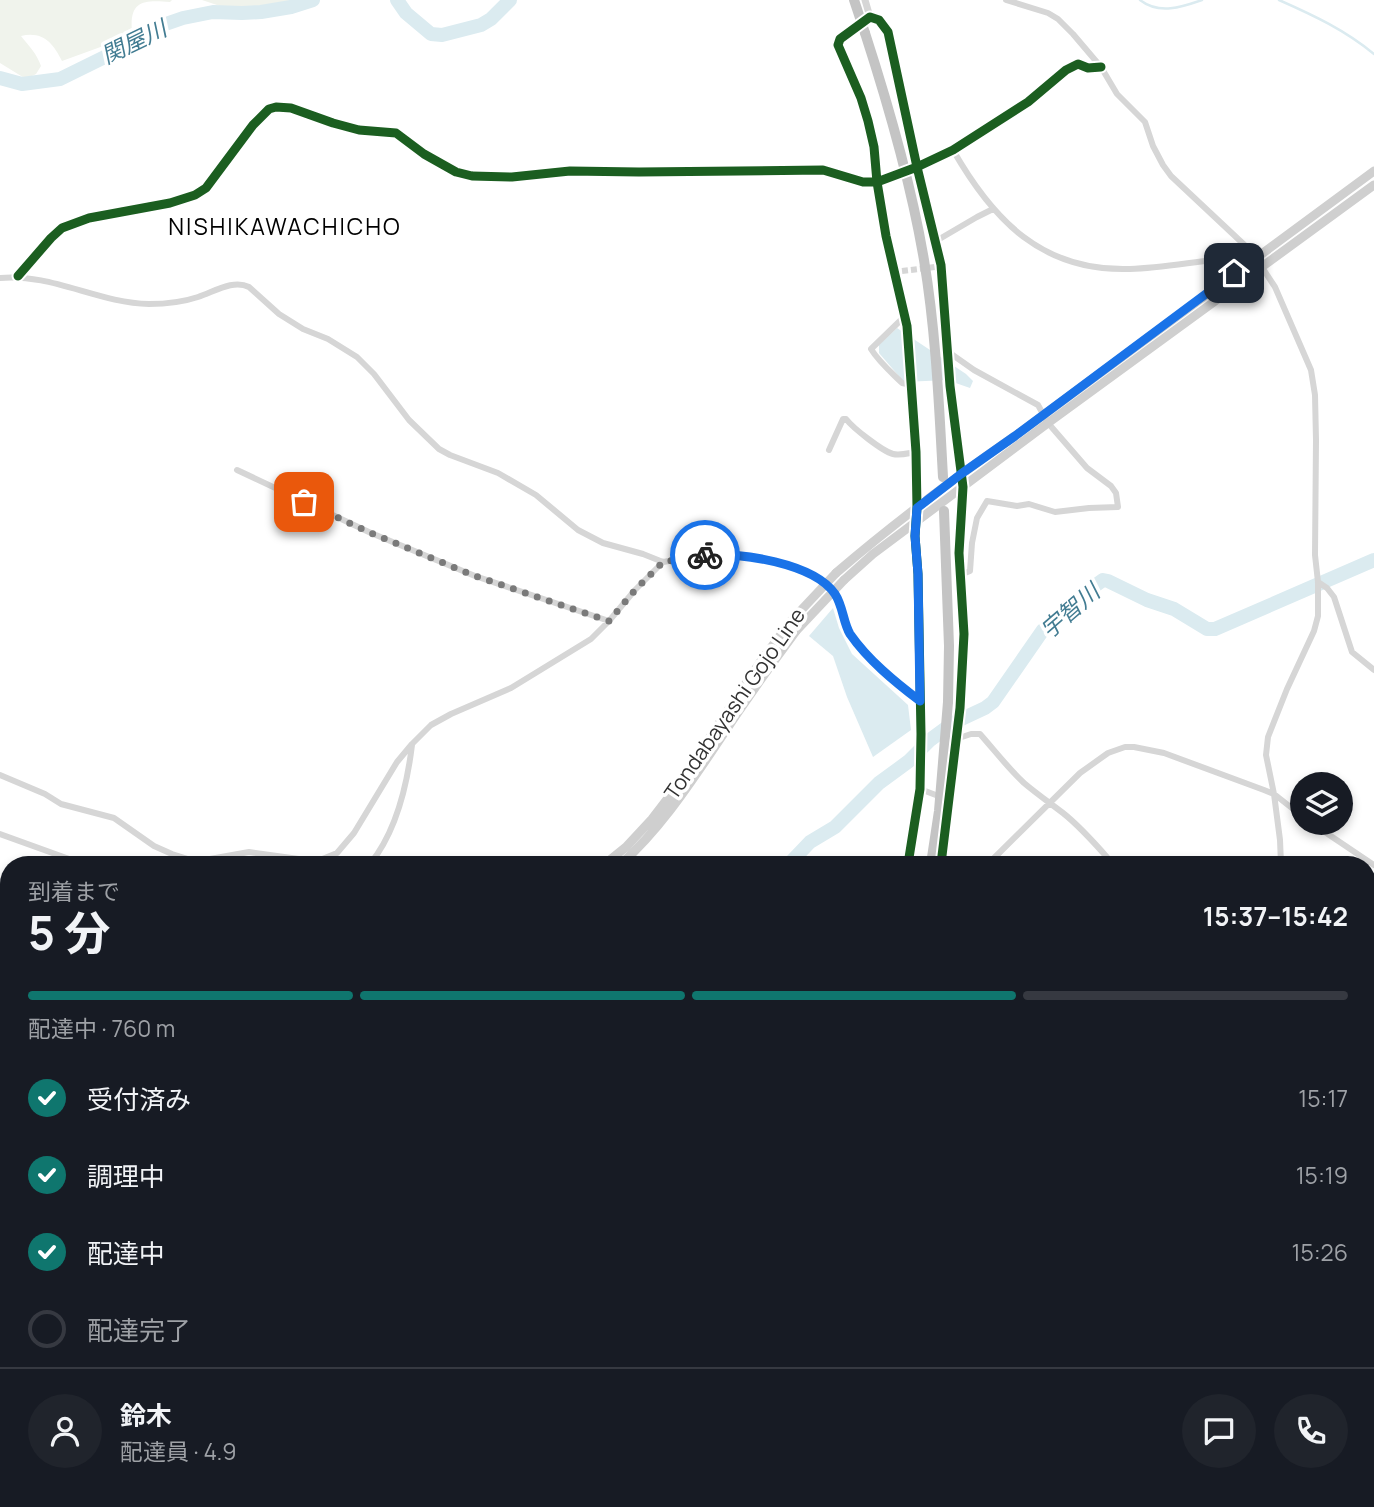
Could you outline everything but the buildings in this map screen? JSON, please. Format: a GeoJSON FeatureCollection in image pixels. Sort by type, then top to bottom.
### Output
{"type":"FeatureCollection","features":[{"type":"Feature","properties":{"kind":"highway"},"geometry":{"type":"LineString","coordinates":[[854,0],[881,82],[911,197],[924,260],[935,347],[944,386],[943,477]]}},
{"type":"Feature","properties":{"kind":"highway"},"geometry":{"type":"LineString","coordinates":[[932,856],[948,702],[944,511]]}},
{"type":"Feature","properties":{"kind":"main road","name":"Tondabayashi Gojo Line"},"geometry":{"type":"LineString","coordinates":[[630,856],[681,796],[796,631],[844,580],[873,554],[962,487],[1254,255],[1374,171]]}},
{"type":"Feature","properties":{"kind":"main road","name":"Tondabayashi Gojo Line"},"geometry":{"type":"LineString","coordinates":[[615,856],[652,819],[761,661],[791,621],[836,573],[961,474],[1262,267],[1374,185]]}},
{"type":"Feature","properties":{"kind":"street"},"geometry":{"type":"LineString","coordinates":[[865,0],[870,17]]}},
{"type":"Feature","properties":{"kind":"street"},"geometry":{"type":"LineString","coordinates":[[1006,0],[1048,13],[1058,19],[1101,67],[1117,94],[1145,122],[1158,155],[1171,176],[1254,255],[1275,287],[1311,370],[1315,395],[1315,555],[1318,616],[1268,737],[1266,755],[1274,794],[1281,856]]}},
{"type":"Feature","properties":{"kind":"street"},"geometry":{"type":"LineString","coordinates":[[870,17],[879,20],[888,32],[936,241],[947,351],[944,386],[961,474],[959,553],[964,634],[960,708],[942,856]]}},
{"type":"Feature","properties":{"kind":"street"},"geometry":{"type":"LineString","coordinates":[[870,17],[840,39],[838,45],[868,121],[886,236],[899,273],[907,326],[916,452],[915,536],[921,734],[920,789],[909,856]]}},
{"type":"Feature","properties":{"kind":"street"},"geometry":{"type":"LineString","coordinates":[[917,167],[953,150],[1028,102],[1066,70],[1078,64],[1088,68],[1101,67]]}},
{"type":"Feature","properties":{"kind":"street"},"geometry":{"type":"LineString","coordinates":[[18,276],[62,228],[89,218],[170,203],[195,195],[206,188],[253,125],[269,109],[276,107],[291,108],[359,130],[396,133],[456,173],[472,176],[512,177],[570,170],[639,173],[823,170],[863,182],[877,182],[886,177]]}},
{"type":"Feature","properties":{"kind":"street"},"geometry":{"type":"LineString","coordinates":[[953,150],[969,178],[993,209],[1031,243],[1069,262],[1128,269],[1254,255]]}},
{"type":"Feature","properties":{"kind":"street"},"geometry":{"type":"LineString","coordinates":[[936,241],[993,209]]}},
{"type":"Feature","properties":{"kind":"street"},"geometry":{"type":"LineString","coordinates":[[0,278],[18,276],[55,283],[90,294],[150,304],[197,298],[216,289],[244,284],[279,314],[357,357],[374,374],[409,420],[439,449],[498,473],[536,495],[578,530],[603,543],[663,562],[717,554],[745,556],[782,564],[821,580],[835,594],[849,632],[869,658],[920,701]]}},
{"type":"Feature","properties":{"kind":"street"},"geometry":{"type":"LineString","coordinates":[[905,316],[871,349],[902,383],[912,385]]}},
{"type":"Feature","properties":{"kind":"street"},"geometry":{"type":"LineString","coordinates":[[947,351],[974,370],[1038,405],[1087,468],[1111,486],[1118,507],[1055,512],[1029,504],[1017,506],[987,501],[977,518],[970,570],[960,575]]}},
{"type":"Feature","properties":{"kind":"street"},"geometry":{"type":"LineString","coordinates":[[829,450],[842,419],[846,419],[891,454],[916,452]]}},
{"type":"Feature","properties":{"kind":"street"},"geometry":{"type":"LineString","coordinates":[[237,470],[371,533],[462,570],[609,621]]}},
{"type":"Feature","properties":{"kind":"street"},"geometry":{"type":"LineString","coordinates":[[330,856],[337,853],[354,833],[397,762],[431,725],[511,688],[592,639],[663,562]]}},
{"type":"Feature","properties":{"kind":"street"},"geometry":{"type":"LineString","coordinates":[[1318,582],[1334,597],[1352,652],[1374,670]]}},
{"type":"Feature","properties":{"kind":"street"},"geometry":{"type":"LineString","coordinates":[[956,739],[980,734],[1011,769],[1049,804],[1063,813],[1106,856]]}},
{"type":"Feature","properties":{"kind":"street"},"geometry":{"type":"LineString","coordinates":[[375,856],[386,839],[404,795],[412,744]]}},
{"type":"Feature","properties":{"kind":"street"},"geometry":{"type":"LineString","coordinates":[[996,856],[1080,773],[1108,753],[1125,747],[1164,753],[1274,794],[1290,807]]}},
{"type":"Feature","properties":{"kind":"street"},"geometry":{"type":"LineString","coordinates":[[0,775],[45,794],[61,804],[114,818],[154,846],[178,856]]}},
{"type":"Feature","properties":{"kind":"street"},"geometry":{"type":"LineString","coordinates":[[920,789],[950,800]]}},
{"type":"Feature","properties":{"kind":"street"},"geometry":{"type":"LineString","coordinates":[[0,834],[61,856]]}},
{"type":"Feature","properties":{"kind":"street"},"geometry":{"type":"LineString","coordinates":[[1329,835],[1361,856]]}},
{"type":"Feature","properties":{"kind":"street"},"geometry":{"type":"LineString","coordinates":[[227,856],[249,852],[277,856]]}},
{"type":"Feature","properties":{"kind":"shaded area"},"geometry":{"type":"Polygon","coordinates":[[[0,0],[172,0],[140,4],[133,14],[132,32],[128,37],[62,61],[46,40],[35,35],[21,36],[41,66],[36,74],[26,79],[0,63],[0,0]]]}},
{"type":"Feature","properties":{"kind":"shaded area"},"geometry":{"type":"Polygon","coordinates":[[[202,0],[296,0],[263,6],[226,8],[202,0]]]}},
{"type":"Feature","properties":{"kind":"shaded area"},"geometry":{"type":"Polygon","coordinates":[[[897,328],[966,374],[973,381],[970,388],[947,380],[904,382],[879,353],[879,345],[897,328]]]}},
{"type":"Feature","properties":{"kind":"shaded area"},"geometry":{"type":"Polygon","coordinates":[[[833,608],[852,654],[908,705],[911,730],[873,757],[833,656],[809,636],[833,608]]]}},
{"type":"Feature","properties":{"kind":"waterway","name":"関屋川"},"geometry":{"type":"LineString","coordinates":[[0,78],[22,84],[60,79],[125,47],[157,27],[183,18],[213,12],[261,12],[313,0]]}},
{"type":"Feature","properties":{"kind":"waterway","name":"関屋川"},"geometry":{"type":"LineString","coordinates":[[397,0],[406,13],[431,34],[442,35],[481,25],[510,0]]}},
{"type":"Feature","properties":{"kind":"waterway"},"geometry":{"type":"LineString","coordinates":[[1140,0],[1147,5],[1163,8],[1179,7],[1202,0]]}},
{"type":"Feature","properties":{"kind":"waterway"},"geometry":{"type":"LineString","coordinates":[[1279,0],[1340,30],[1374,54]]}},
{"type":"Feature","properties":{"kind":"waterway","name":"宇智川"},"geometry":{"type":"LineString","coordinates":[[797,856],[810,842],[835,827],[879,783],[909,761],[930,740],[953,723],[993,702],[1043,630],[1103,580],[1174,609],[1207,629],[1215,629],[1374,560]]}},
{"type":"Feature","properties":{"kind":"tunnel"},"geometry":{"type":"LineString","coordinates":[[886,177],[917,167]]}},
{"type":"Feature","properties":{"kind":"tunnel"},"geometry":{"type":"LineString","coordinates":[[902,271],[935,267]]}},
{"type":"Feature","properties":{"kind":"cycle path"},"geometry":{"type":"LineString","coordinates":[[909,856],[920,789],[921,734],[915,536],[916,452],[907,326],[886,236],[868,121],[838,45],[840,39],[870,17],[879,20],[888,32],[941,265],[950,386],[963,487],[959,553],[964,634],[960,708],[942,856]]}},
{"type":"Feature","properties":{"kind":"cycle path"},"geometry":{"type":"LineString","coordinates":[[18,276],[62,228],[89,218],[170,203],[195,195],[206,188],[253,125],[269,109],[276,107],[291,108],[359,130],[396,133],[424,154],[456,172],[472,176],[512,177],[570,171],[823,170],[863,182],[877,182],[953,150],[1028,102],[1066,70],[1078,64],[1088,68],[1101,67]]}},
{"type":"Feature","properties":{"kind":"way so far"},"geometry":{"type":"LineString","coordinates":[[304,502],[475,576],[609,621],[663,562],[705,555]]}},
{"type":"Feature","properties":{"kind":"district","name":"NISHIKAWACHICHO"},"geometry":{"type":"Point","coordinates":[285,227]}},
{"type":"Feature","properties":{"kind":"route"},"geometry":{"type":"LineString","coordinates":[[705,555],[745,556],[782,564],[821,580],[835,594],[849,632],[869,658],[920,701],[915,536],[917,508],[1234,273]]}}]}
